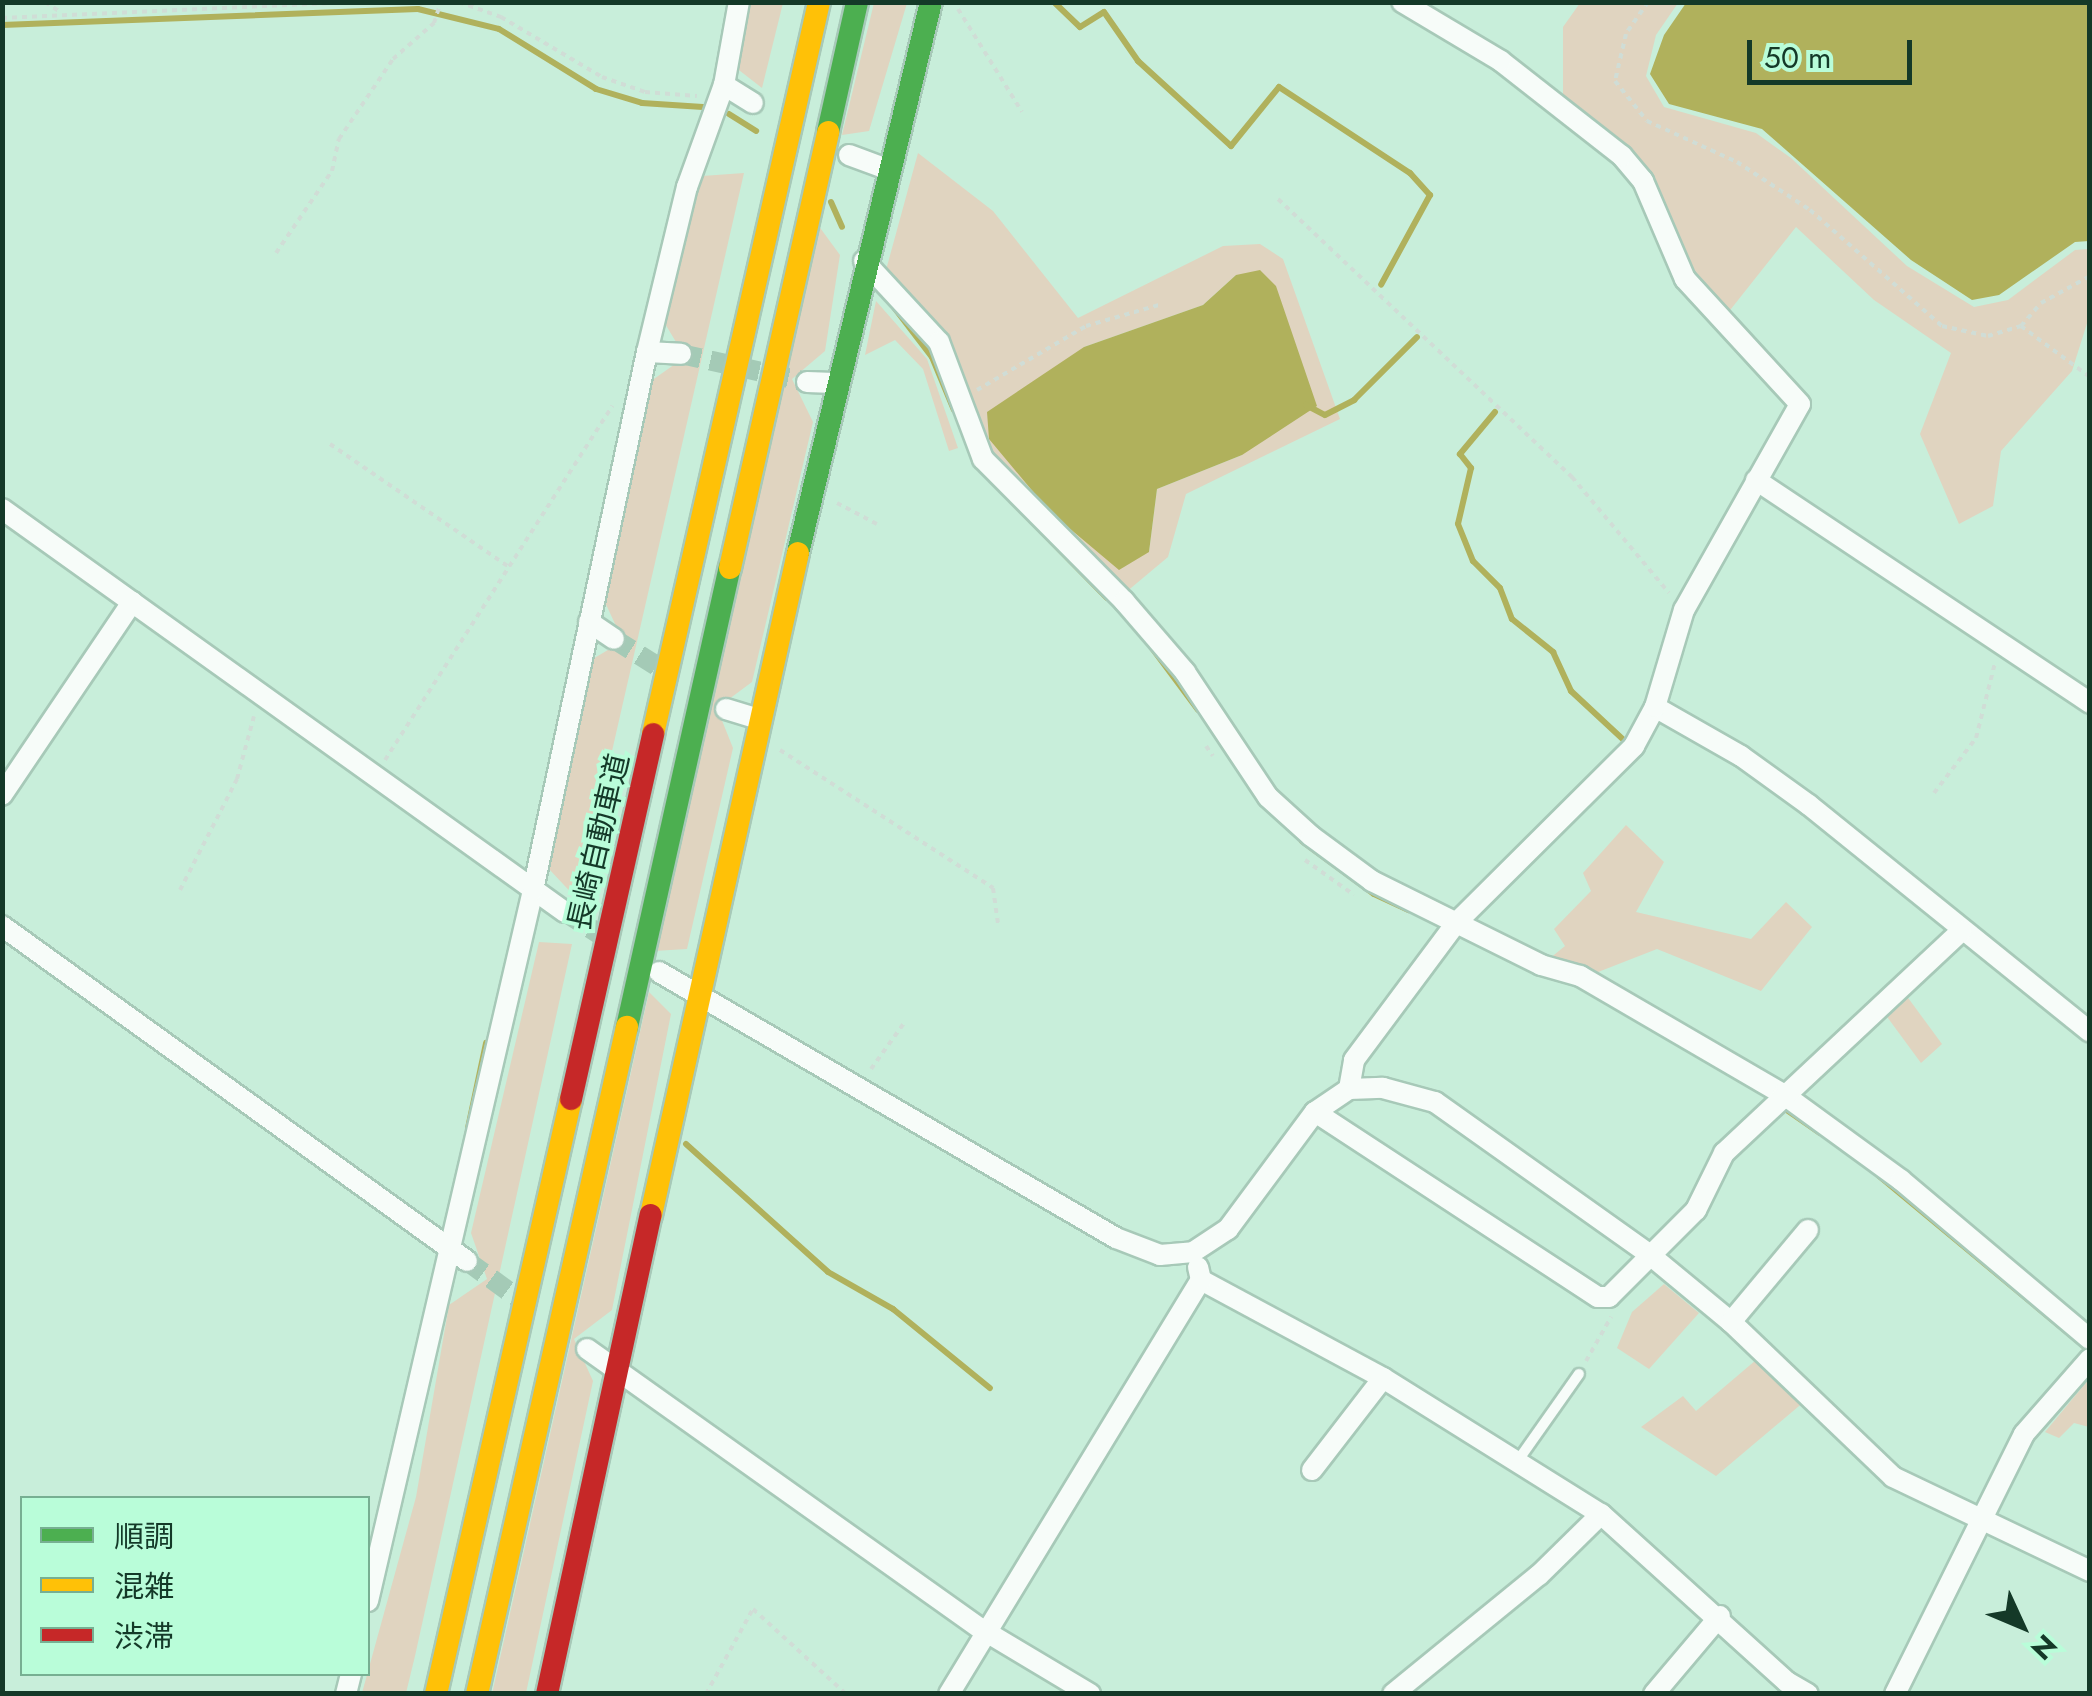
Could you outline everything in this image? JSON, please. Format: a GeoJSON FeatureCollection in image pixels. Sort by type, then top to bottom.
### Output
{"type":"FeatureCollection","features":[{"type":"Feature","properties":{"kind":"main road","name":"長崎自動車道"},"geometry":{"type":"LineString","coordinates":[[436,1694],[819,2]]}},
{"type":"Feature","properties":{"kind":"main road"},"geometry":{"type":"LineString","coordinates":[[477,1694],[857,2]]}},
{"type":"Feature","properties":{"kind":"main road"},"geometry":{"type":"LineString","coordinates":[[547,1694],[756,726],[834,383],[930,2]]}},
{"type":"Feature","properties":{"kind":"street"},"geometry":{"type":"LineString","coordinates":[[370,1592],[533,890],[646,352],[687,187],[721,91],[739,2]]}},
{"type":"Feature","properties":{"kind":"street"},"geometry":{"type":"LineString","coordinates":[[1349,1089],[1354,1060],[1456,923],[1634,746],[1654,706],[1684,610],[1800,404],[1685,279],[1643,182],[1622,156],[1501,60],[1402,2]]}},
{"type":"Feature","properties":{"kind":"street"},"geometry":{"type":"LineString","coordinates":[[721,91],[753,103]]}},
{"type":"Feature","properties":{"kind":"street"},"geometry":{"type":"LineString","coordinates":[[849,155],[886,168]]}},
{"type":"Feature","properties":{"kind":"street"},"geometry":{"type":"LineString","coordinates":[[864,261],[939,342],[983,459],[1185,672],[1268,797],[1372,881],[1456,923],[1580,976],[1901,1180],[2090,1339]]}},
{"type":"Feature","properties":{"kind":"street"},"geometry":{"type":"LineString","coordinates":[[646,352],[682,354]]}},
{"type":"Feature","properties":{"kind":"street"},"geometry":{"type":"LineString","coordinates":[[807,382],[834,383]]}},
{"type":"Feature","properties":{"kind":"street"},"geometry":{"type":"LineString","coordinates":[[1756,480],[2090,703]]}},
{"type":"Feature","properties":{"kind":"street"},"geometry":{"type":"LineString","coordinates":[[2,509],[565,912]]}},
{"type":"Feature","properties":{"kind":"street"},"geometry":{"type":"LineString","coordinates":[[2,795],[132,602]]}},
{"type":"Feature","properties":{"kind":"street"},"geometry":{"type":"LineString","coordinates":[[590,622],[614,638]]}},
{"type":"Feature","properties":{"kind":"street"},"geometry":{"type":"LineString","coordinates":[[1654,706],[1795,795],[2090,1032]]}},
{"type":"Feature","properties":{"kind":"street"},"geometry":{"type":"LineString","coordinates":[[726,709],[756,726]]}},
{"type":"Feature","properties":{"kind":"street"},"geometry":{"type":"LineString","coordinates":[[2,926],[467,1262]]}},
{"type":"Feature","properties":{"kind":"street"},"geometry":{"type":"LineString","coordinates":[[1316,1112],[1598,1297],[1609,1297],[1696,1210],[1724,1153],[1775,1101],[1961,931]]}},
{"type":"Feature","properties":{"kind":"street"},"geometry":{"type":"LineString","coordinates":[[659,972],[695,997],[1116,1238],[1160,1255],[1193,1252],[1228,1228],[1316,1112],[1349,1089],[1384,1088],[1435,1102],[1650,1255],[1731,1322],[1893,1477],[1984,1517],[2090,1571]]}},
{"type":"Feature","properties":{"kind":"street"},"geometry":{"type":"LineString","coordinates":[[1731,1322],[1808,1230]]}},
{"type":"Feature","properties":{"kind":"street"},"geometry":{"type":"LineString","coordinates":[[1193,1252],[1202,1280],[1383,1378],[1519,1459],[1601,1514],[1720,1616],[1786,1682],[1808,1694]]}},
{"type":"Feature","properties":{"kind":"street"},"geometry":{"type":"LineString","coordinates":[[949,1694],[983,1630],[1202,1280]]}},
{"type":"Feature","properties":{"kind":"street"},"geometry":{"type":"LineString","coordinates":[[587,1348],[983,1630],[1090,1694]]}},
{"type":"Feature","properties":{"kind":"street"},"geometry":{"type":"LineString","coordinates":[[1895,1694],[2024,1434],[2086,1362]]}},
{"type":"Feature","properties":{"kind":"street"},"geometry":{"type":"LineString","coordinates":[[1312,1470],[1383,1378]]}},
{"type":"Feature","properties":{"kind":"street"},"geometry":{"type":"LineString","coordinates":[[1393,1694],[1539,1575],[1601,1514]]}},
{"type":"Feature","properties":{"kind":"street"},"geometry":{"type":"LineString","coordinates":[[1654,1694],[1720,1616]]}},
{"type":"Feature","properties":{"kind":"lane"},"geometry":{"type":"LineString","coordinates":[[1519,1459],[1579,1374]]}},
{"type":"Feature","properties":{"kind":"path"},"geometry":{"type":"LineString","coordinates":[[45,2],[58,11]]}},
{"type":"Feature","properties":{"kind":"path"},"geometry":{"type":"LineString","coordinates":[[2,18],[58,11],[356,2]]}},
{"type":"Feature","properties":{"kind":"path"},"geometry":{"type":"LineString","coordinates":[[276,253],[332,172],[339,140],[393,59],[434,22],[440,2]]}},
{"type":"Feature","properties":{"kind":"path"},"geometry":{"type":"LineString","coordinates":[[459,2],[501,17],[602,77],[645,92],[721,91]]}},
{"type":"Feature","properties":{"kind":"path"},"geometry":{"type":"LineString","coordinates":[[950,2],[1022,112]]}},
{"type":"Feature","properties":{"kind":"path"},"geometry":{"type":"LineString","coordinates":[[1648,2],[1626,34],[1615,81],[1647,121],[1737,162],[1810,210],[1942,326],[1988,336],[2021,326],[2041,303],[2090,276]]}},
{"type":"Feature","properties":{"kind":"path"},"geometry":{"type":"LineString","coordinates":[[1278,199],[1572,478],[1684,610]]}},
{"type":"Feature","properties":{"kind":"path"},"geometry":{"type":"LineString","coordinates":[[961,400],[1086,326],[1162,304]]}},
{"type":"Feature","properties":{"kind":"path"},"geometry":{"type":"LineString","coordinates":[[2021,326],[2090,377]]}},
{"type":"Feature","properties":{"kind":"path"},"geometry":{"type":"LineString","coordinates":[[375,776],[615,402]]}},
{"type":"Feature","properties":{"kind":"path"},"geometry":{"type":"LineString","coordinates":[[330,444],[509,567]]}},
{"type":"Feature","properties":{"kind":"path"},"geometry":{"type":"LineString","coordinates":[[810,490],[877,524]]}},
{"type":"Feature","properties":{"kind":"path"},"geometry":{"type":"LineString","coordinates":[[1934,794],[1976,738],[2000,644]]}},
{"type":"Feature","properties":{"kind":"path"},"geometry":{"type":"LineString","coordinates":[[180,890],[237,779],[260,694]]}},
{"type":"Feature","properties":{"kind":"path"},"geometry":{"type":"LineString","coordinates":[[756,726],[993,888],[998,924]]}},
{"type":"Feature","properties":{"kind":"path"},"geometry":{"type":"LineString","coordinates":[[857,1090],[904,1024]]}},
{"type":"Feature","properties":{"kind":"path"},"geometry":{"type":"LineString","coordinates":[[1579,1374],[1612,1316],[1609,1297]]}},
{"type":"Feature","properties":{"kind":"path"},"geometry":{"type":"LineString","coordinates":[[706,1694],[753,1609],[846,1694]]}},
{"type":"Feature","properties":{"kind":"shaded area"},"geometry":{"type":"Polygon","coordinates":[[[749,3],[783,3],[762,88],[735,67],[749,3]]]}},
{"type":"Feature","properties":{"kind":"shaded area"},"geometry":{"type":"Polygon","coordinates":[[[874,3],[907,3],[869,131],[842,135],[874,3]]]}},
{"type":"Feature","properties":{"kind":"shaded area"},"geometry":{"type":"Polygon","coordinates":[[[1580,3],[1678,3],[1656,35],[1646,76],[1664,107],[1756,133],[1791,158],[1907,266],[1974,307],[2008,300],[2075,250],[2089,249],[2089,317],[2072,371],[2001,451],[1993,506],[1959,524],[1920,434],[1951,353],[1874,300],[1796,227],[1727,314],[1688,273],[1644,166],[1563,104],[1563,27],[1580,3]]]}},
{"type":"Feature","properties":{"kind":"shaded area"},"geometry":{"type":"Polygon","coordinates":[[[1686,3],[2089,3],[2089,241],[2075,242],[1999,295],[1972,300],[1911,260],[1762,129],[1669,104],[1650,74],[1664,35],[1686,3]]]}},
{"type":"Feature","properties":{"kind":"shaded area"},"geometry":{"type":"Polygon","coordinates":[[[918,153],[993,211],[1078,318],[1223,246],[1260,244],[1283,259],[1340,419],[1186,494],[1168,557],[1125,593],[1038,515],[978,437],[973,402],[945,335],[886,270],[918,153]],[[1236,275],[1203,305],[1084,347],[1149,552],[1157,489],[1242,455],[1236,275]]]}},
{"type":"Feature","properties":{"kind":"shaded area"},"geometry":{"type":"Polygon","coordinates":[[[744,173],[578,900],[549,869],[586,663],[623,641],[603,598],[651,381],[685,357],[664,322],[702,176],[744,173]]]}},
{"type":"Feature","properties":{"kind":"shaded area"},"geometry":{"type":"Polygon","coordinates":[[[818,225],[840,255],[825,351],[792,379],[813,422],[752,682],[717,708],[733,748],[687,949],[654,951],[818,225]]]}},
{"type":"Feature","properties":{"kind":"shaded area"},"geometry":{"type":"Polygon","coordinates":[[[1260,270],[1276,286],[1317,406],[1242,455],[1157,489],[1149,552],[1119,570],[1050,512],[989,439],[987,412],[1084,347],[1203,305],[1236,275],[1260,270]]]}},
{"type":"Feature","properties":{"kind":"shaded area"},"geometry":{"type":"Polygon","coordinates":[[[876,301],[927,359],[958,448],[949,451],[923,369],[895,340],[865,355],[876,301]]]}},
{"type":"Feature","properties":{"kind":"shaded area"},"geometry":{"type":"Polygon","coordinates":[[[1626,825],[1664,862],[1636,912],[1751,939],[1786,902],[1812,927],[1761,991],[1657,949],[1593,974],[1549,959],[1565,946],[1554,929],[1591,891],[1583,873],[1626,825]]]}},
{"type":"Feature","properties":{"kind":"shaded area"},"geometry":{"type":"Polygon","coordinates":[[[539,942],[572,944],[406,1693],[362,1693],[367,1676],[370,1676],[416,1497],[449,1305],[487,1279],[471,1233],[539,942]]]}},
{"type":"Feature","properties":{"kind":"shaded area"},"geometry":{"type":"Polygon","coordinates":[[[1903,991],[1942,1044],[1921,1063],[1882,1010],[1903,991]]]}},
{"type":"Feature","properties":{"kind":"shaded area"},"geometry":{"type":"Polygon","coordinates":[[[649,992],[671,1014],[612,1310],[574,1339],[593,1381],[526,1693],[492,1694],[649,992]]]}},
{"type":"Feature","properties":{"kind":"shaded area"},"geometry":{"type":"Polygon","coordinates":[[[1664,1284],[1699,1313],[1649,1369],[1617,1348],[1632,1312],[1664,1284]]]}},
{"type":"Feature","properties":{"kind":"shaded area"},"geometry":{"type":"Polygon","coordinates":[[[1756,1360],[1805,1401],[1716,1476],[1641,1427],[1683,1396],[1696,1411],[1756,1360]]]}},
{"type":"Feature","properties":{"kind":"shaded area"},"geometry":{"type":"Polygon","coordinates":[[[2089,1379],[2089,1427],[2074,1423],[2059,1438],[2045,1432],[2089,1379]]]}},
{"type":"Feature","properties":{"kind":"waterway"},"geometry":{"type":"LineString","coordinates":[[1054,2],[1080,27],[1104,12],[1138,61],[1231,146],[1279,87],[1410,173],[1430,195],[1381,285]]}},
{"type":"Feature","properties":{"kind":"waterway"},"geometry":{"type":"LineString","coordinates":[[2,25],[418,9],[499,29],[596,89],[642,103],[703,107]]}},
{"type":"Feature","properties":{"kind":"waterway"},"geometry":{"type":"LineString","coordinates":[[729,114],[756,131]]}},
{"type":"Feature","properties":{"kind":"waterway"},"geometry":{"type":"LineString","coordinates":[[831,202],[842,227]]}},
{"type":"Feature","properties":{"kind":"waterway"},"geometry":{"type":"LineString","coordinates":[[893,306],[932,357],[954,410]]}},
{"type":"Feature","properties":{"kind":"waterway"},"geometry":{"type":"LineString","coordinates":[[1306,405],[1325,415],[1354,400],[1417,337]]}},
{"type":"Feature","properties":{"kind":"waterway"},"geometry":{"type":"LineString","coordinates":[[1495,412],[1460,454],[1471,468],[1458,524],[1473,561],[1500,588],[1512,619],[1553,652],[1571,691],[1628,744]]}},
{"type":"Feature","properties":{"kind":"waterway"},"geometry":{"type":"LineString","coordinates":[[1011,500],[1107,598]]}},
{"type":"Feature","properties":{"kind":"waterway"},"geometry":{"type":"LineString","coordinates":[[1152,648],[1198,710]]}},
{"type":"Feature","properties":{"kind":"waterway"},"geometry":{"type":"LineString","coordinates":[[1302,841],[1374,894],[1408,910]]}},
{"type":"Feature","properties":{"kind":"waterway"},"geometry":{"type":"LineString","coordinates":[[468,1128],[486,1043]]}},
{"type":"Feature","properties":{"kind":"waterway"},"geometry":{"type":"LineString","coordinates":[[1781,1106],[1820,1133]]}},
{"type":"Feature","properties":{"kind":"waterway"},"geometry":{"type":"LineString","coordinates":[[686,1144],[828,1272],[893,1309],[990,1388]]}},
{"type":"Feature","properties":{"kind":"waterway"},"geometry":{"type":"LineString","coordinates":[[1879,1176],[2090,1351]]}},
{"type":"Feature","properties":{"kind":"tunnel"},"geometry":{"type":"LineString","coordinates":[[681,354],[807,382]]}},
{"type":"Feature","properties":{"kind":"tunnel"},"geometry":{"type":"LineString","coordinates":[[614,639],[671,675]]}},
{"type":"Feature","properties":{"kind":"tunnel"},"geometry":{"type":"LineString","coordinates":[[565,912],[610,941]]}},
{"type":"Feature","properties":{"kind":"tunnel"},"geometry":{"type":"LineString","coordinates":[[467,1261],[526,1304]]}},
{"type":"Feature","properties":{"kind":"traffic: fast"},"geometry":{"type":"LineString","coordinates":[[828,132],[857,2]]}},
{"type":"Feature","properties":{"kind":"traffic: fast"},"geometry":{"type":"LineString","coordinates":[[798,553],[931,2]]}},
{"type":"Feature","properties":{"kind":"traffic: fast"},"geometry":{"type":"LineString","coordinates":[[627,1027],[730,568]]}},
{"type":"Feature","properties":{"kind":"traffic: slow"},"geometry":{"type":"LineString","coordinates":[[653,734],[819,2]]}},
{"type":"Feature","properties":{"kind":"traffic: slow"},"geometry":{"type":"LineString","coordinates":[[730,568],[828,132]]}},
{"type":"Feature","properties":{"kind":"traffic: slow"},"geometry":{"type":"LineString","coordinates":[[651,1215],[798,553]]}},
{"type":"Feature","properties":{"kind":"traffic: slow"},"geometry":{"type":"LineString","coordinates":[[477,1694],[627,1027]]}},
{"type":"Feature","properties":{"kind":"traffic: slow"},"geometry":{"type":"LineString","coordinates":[[436,1694],[571,1099]]}},
{"type":"Feature","properties":{"kind":"traffic: jam"},"geometry":{"type":"LineString","coordinates":[[571,1099],[653,734]]}},
{"type":"Feature","properties":{"kind":"traffic: jam"},"geometry":{"type":"LineString","coordinates":[[547,1694],[651,1215]]}}]}
